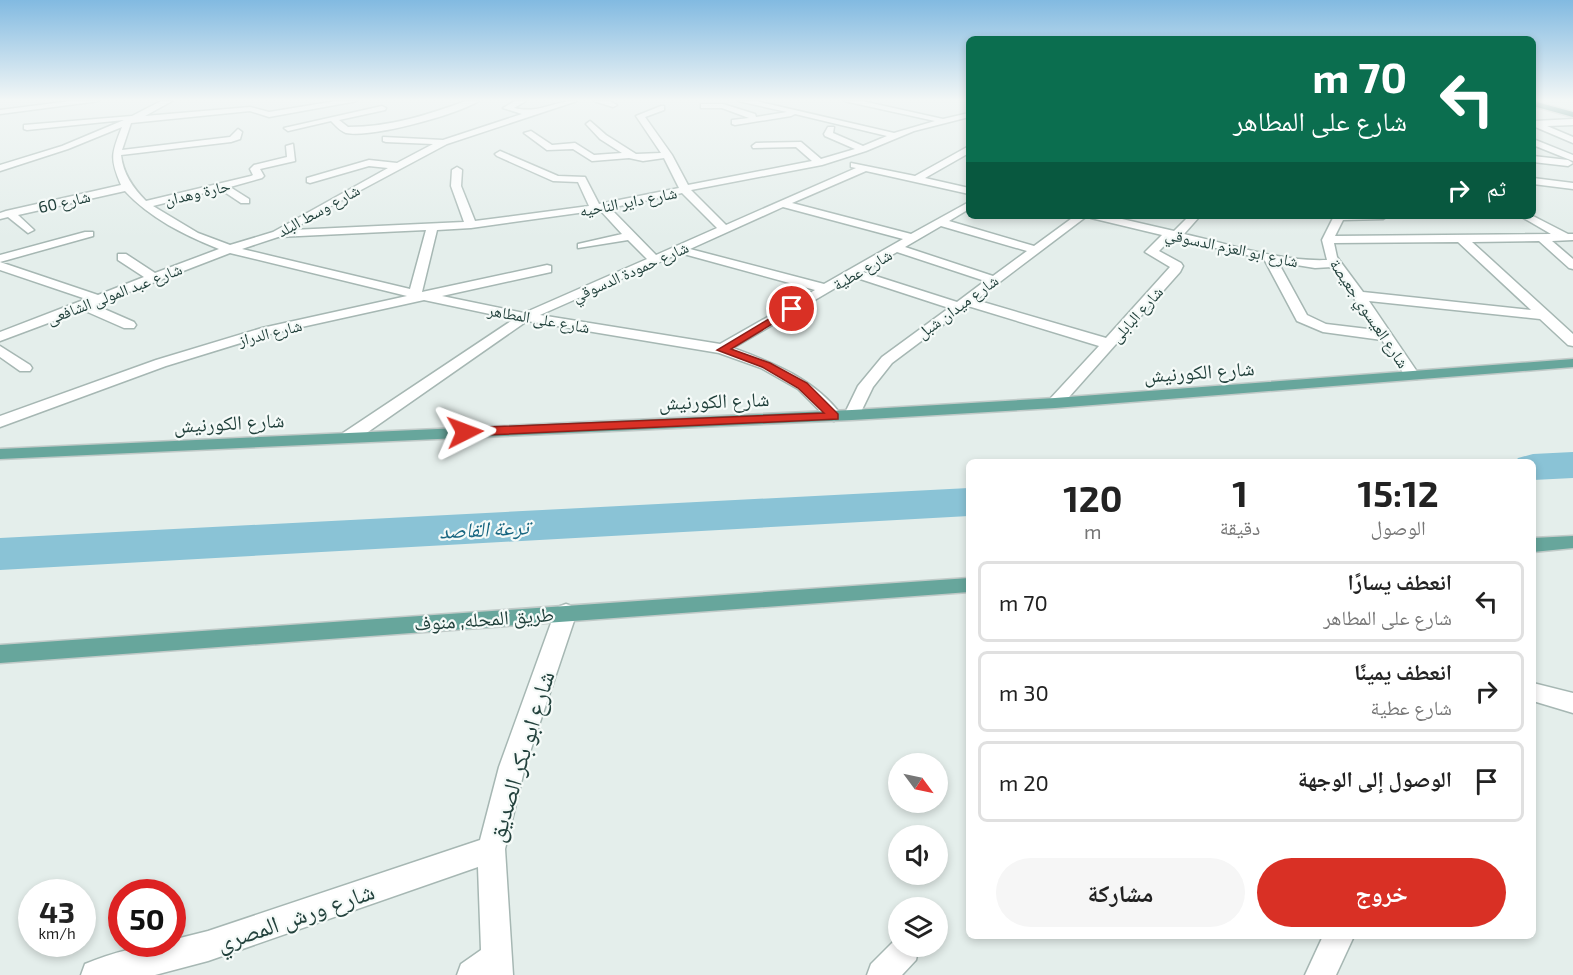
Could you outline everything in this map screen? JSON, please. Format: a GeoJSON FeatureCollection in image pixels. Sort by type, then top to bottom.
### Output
{"type":"FeatureCollection","features":[{"type":"Feature","properties":{"kind":"main road","name":"شارع الكورنيش"},"geometry":{"type":"LineString","coordinates":[[0,454],[852,415],[1055,403],[1573,363]]}},
{"type":"Feature","properties":{"kind":"main road"},"geometry":{"type":"LineString","coordinates":[[1536,545],[1573,542]]}},
{"type":"Feature","properties":{"kind":"main road","name":"طريق المحله, منوف"},"geometry":{"type":"LineString","coordinates":[[0,654],[966,585]]}},
{"type":"Feature","properties":{"kind":"street"},"geometry":{"type":"LineString","coordinates":[[0,168],[69,146]]}},
{"type":"Feature","properties":{"kind":"street"},"geometry":{"type":"LineString","coordinates":[[125,146],[120,160],[127,187],[144,205],[194,235],[229,249]]}},
{"type":"Feature","properties":{"kind":"street"},"geometry":{"type":"LineString","coordinates":[[120,160],[194,146]]}},
{"type":"Feature","properties":{"kind":"street","name":"حارة وهدان"},"geometry":{"type":"LineString","coordinates":[[144,205],[258,177],[255,169],[257,167],[290,161],[290,146]]}},
{"type":"Feature","properties":{"kind":"street","name":"شارع وسط البلد"},"geometry":{"type":"LineString","coordinates":[[229,249],[277,234],[435,146]]}},
{"type":"Feature","properties":{"kind":"street"},"geometry":{"type":"LineString","coordinates":[[547,146],[568,146]]}},
{"type":"Feature","properties":{"kind":"street"},"geometry":{"type":"LineString","coordinates":[[576,146],[592,158],[632,155]]}},
{"type":"Feature","properties":{"kind":"street"},"geometry":{"type":"LineString","coordinates":[[618,146],[632,155],[643,158],[667,155]]}},
{"type":"Feature","properties":{"kind":"street"},"geometry":{"type":"LineString","coordinates":[[661,146],[685,190],[724,229]]}},
{"type":"Feature","properties":{"kind":"street"},"geometry":{"type":"LineString","coordinates":[[801,146],[824,161],[966,190]]}},
{"type":"Feature","properties":{"kind":"street"},"geometry":{"type":"LineString","coordinates":[[858,146],[864,149]]}},
{"type":"Feature","properties":{"kind":"street","name":"شارع داير الناحيه"},"geometry":{"type":"LineString","coordinates":[[277,234],[471,225],[599,207],[824,161],[869,146]]}},
{"type":"Feature","properties":{"kind":"street"},"geometry":{"type":"LineString","coordinates":[[1544,146],[1573,158]]}},
{"type":"Feature","properties":{"kind":"street"},"geometry":{"type":"LineString","coordinates":[[916,179],[966,151]]}},
{"type":"Feature","properties":{"kind":"street"},"geometry":{"type":"LineString","coordinates":[[500,154],[556,179],[582,180],[599,207],[655,260]]}},
{"type":"Feature","properties":{"kind":"street"},"geometry":{"type":"LineString","coordinates":[[1536,159],[1573,163]]}},
{"type":"Feature","properties":{"kind":"street"},"geometry":{"type":"LineString","coordinates":[[310,180],[369,163],[398,166]]}},
{"type":"Feature","properties":{"kind":"street","name":"شارع حمودة الدسوقي"},"geometry":{"type":"LineString","coordinates":[[349,437],[525,317],[864,168]]}},
{"type":"Feature","properties":{"kind":"street"},"geometry":{"type":"LineString","coordinates":[[457,170],[456,186],[471,225]]}},
{"type":"Feature","properties":{"kind":"street"},"geometry":{"type":"LineString","coordinates":[[1536,181],[1573,186]]}},
{"type":"Feature","properties":{"kind":"street"},"geometry":{"type":"LineString","coordinates":[[222,186],[245,201]]}},
{"type":"Feature","properties":{"kind":"street","name":"شارع 60"},"geometry":{"type":"LineString","coordinates":[[5,214],[127,187]]}},
{"type":"Feature","properties":{"kind":"street"},"geometry":{"type":"LineString","coordinates":[[782,204],[914,238]]}},
{"type":"Feature","properties":{"kind":"street","name":"شارع عطية"},"geometry":{"type":"LineString","coordinates":[[722,350],[966,207]]}},
{"type":"Feature","properties":{"kind":"street"},"geometry":{"type":"LineString","coordinates":[[5,214],[28,230]]}},
{"type":"Feature","properties":{"kind":"street","name":"شارع ميدان شبل"},"geometry":{"type":"LineString","coordinates":[[852,415],[866,386],[887,360],[1078,219]]}},
{"type":"Feature","properties":{"kind":"street","name":"شارع ابو العزم الدسوقي"},"geometry":{"type":"LineString","coordinates":[[1107,219],[1269,257],[1315,264],[1335,263]]}},
{"type":"Feature","properties":{"kind":"street"},"geometry":{"type":"LineString","coordinates":[[1173,235],[1192,219]]}},
{"type":"Feature","properties":{"kind":"street","name":"شارع العيسوي جعيصة"},"geometry":{"type":"LineString","coordinates":[[1338,219],[1328,240],[1328,248],[1335,263],[1387,336],[1412,376]]}},
{"type":"Feature","properties":{"kind":"street"},"geometry":{"type":"LineString","coordinates":[[1531,219],[1569,237]]}},
{"type":"Feature","properties":{"kind":"street"},"geometry":{"type":"LineString","coordinates":[[941,222],[1035,250]]}},
{"type":"Feature","properties":{"kind":"street"},"geometry":{"type":"LineString","coordinates":[[419,295],[432,227]]}},
{"type":"Feature","properties":{"kind":"street"},"geometry":{"type":"LineString","coordinates":[[0,259],[88,234]]}},
{"type":"Feature","properties":{"kind":"street","name":"شارع البابلى"},"geometry":{"type":"LineString","coordinates":[[1055,403],[1176,269],[1177,266],[1174,263],[1151,252],[1173,235]]}},
{"type":"Feature","properties":{"kind":"street"},"geometry":{"type":"LineString","coordinates":[[582,246],[630,236]]}},
{"type":"Feature","properties":{"kind":"street"},"geometry":{"type":"LineString","coordinates":[[1541,237],[1573,265]]}},
{"type":"Feature","properties":{"kind":"street"},"geometry":{"type":"LineString","coordinates":[[1328,240],[1569,237]]}},
{"type":"Feature","properties":{"kind":"street"},"geometry":{"type":"LineString","coordinates":[[1461,238],[1573,342]]}},
{"type":"Feature","properties":{"kind":"street"},"geometry":{"type":"LineString","coordinates":[[897,248],[994,280]]}},
{"type":"Feature","properties":{"kind":"street","name":"شارع عبد المولى الشافعى"},"geometry":{"type":"LineString","coordinates":[[0,337],[229,249]]}},
{"type":"Feature","properties":{"kind":"street","name":"شارع على المطاهر"},"geometry":{"type":"LineString","coordinates":[[229,249],[419,295],[525,317],[722,350],[766,365],[802,386],[834,416]]}},
{"type":"Feature","properties":{"kind":"street"},"geometry":{"type":"LineString","coordinates":[[678,249],[827,289]]}},
{"type":"Feature","properties":{"kind":"street"},"geometry":{"type":"LineString","coordinates":[[122,257],[154,278]]}},
{"type":"Feature","properties":{"kind":"street"},"geometry":{"type":"LineString","coordinates":[[1269,257],[1302,318],[1323,328],[1387,336]]}},
{"type":"Feature","properties":{"kind":"street"},"geometry":{"type":"LineString","coordinates":[[0,266],[98,299]]}},
{"type":"Feature","properties":{"kind":"street","name":"شارع الدراز"},"geometry":{"type":"LineString","coordinates":[[0,422],[104,383],[267,331],[419,295],[547,269]]}},
{"type":"Feature","properties":{"kind":"street"},"geometry":{"type":"LineString","coordinates":[[0,279],[20,273]]}},
{"type":"Feature","properties":{"kind":"street"},"geometry":{"type":"LineString","coordinates":[[854,273],[1109,344]]}},
{"type":"Feature","properties":{"kind":"street"},"geometry":{"type":"LineString","coordinates":[[1359,296],[1543,315]]}},
{"type":"Feature","properties":{"kind":"street"},"geometry":{"type":"LineString","coordinates":[[84,304],[129,325]]}},
{"type":"Feature","properties":{"kind":"street"},"geometry":{"type":"LineString","coordinates":[[0,350],[25,368]]}},
{"type":"Feature","properties":{"kind":"street","name":"شارع ابو بكر الصديق"},"geometry":{"type":"LineString","coordinates":[[498,966],[491,849],[512,767],[566,612]]}},
{"type":"Feature","properties":{"kind":"street"},"geometry":{"type":"LineString","coordinates":[[1536,694],[1573,703]]}},
{"type":"Feature","properties":{"kind":"street","name":"شارع ورش المصري"},"geometry":{"type":"LineString","coordinates":[[96,975],[208,946],[491,849]]}},
{"type":"Feature","properties":{"kind":"street"},"geometry":{"type":"LineString","coordinates":[[1320,975],[1338,939]]}},
{"type":"Feature","properties":{"kind":"street"},"geometry":{"type":"LineString","coordinates":[[882,975],[898,957]]}},
{"type":"Feature","properties":{"kind":"street"},"geometry":{"type":"LineString","coordinates":[[472,975],[498,966]]}},
{"type":"Feature","properties":{"kind":"waterway","name":"ترعة القاصد"},"geometry":{"type":"LineString","coordinates":[[1536,467],[1573,465]]}},
{"type":"Feature","properties":{"kind":"waterway","name":"ترعة القاصد"},"geometry":{"type":"LineString","coordinates":[[0,554],[966,502]]}},
{"type":"Feature","properties":{"kind":"route"},"geometry":{"type":"LineString","coordinates":[[465,432],[834,416],[802,386],[766,365],[722,350],[792,309]]}}]}
